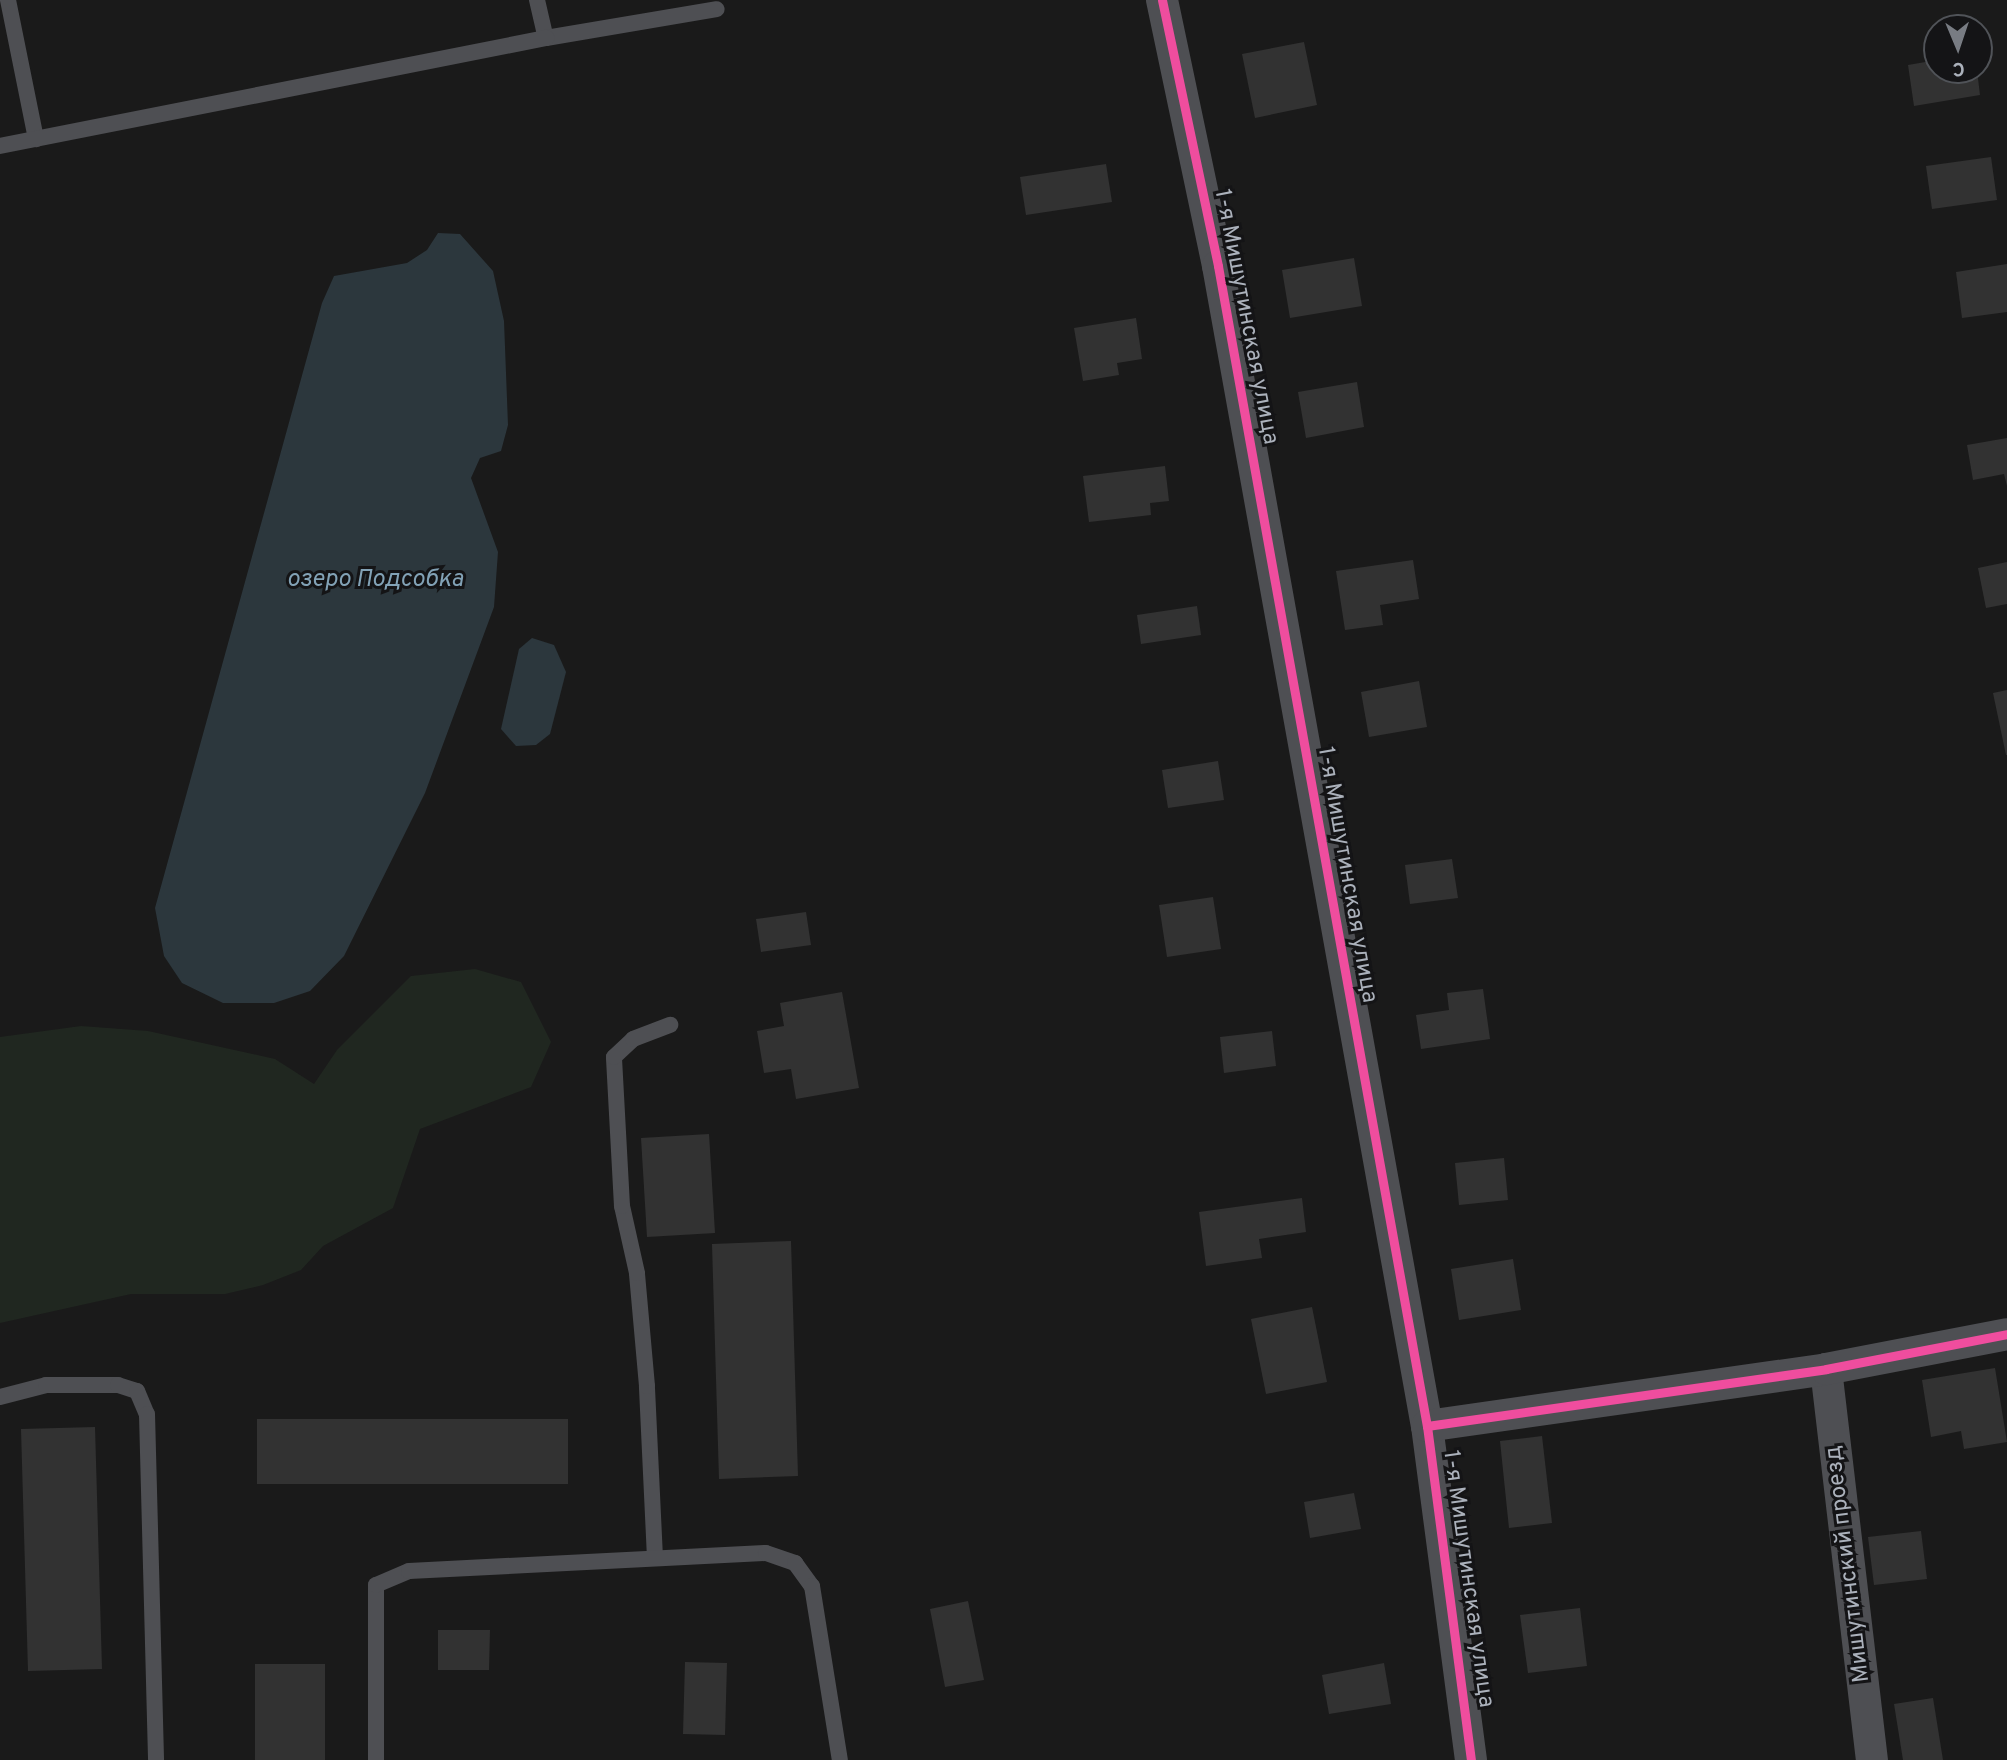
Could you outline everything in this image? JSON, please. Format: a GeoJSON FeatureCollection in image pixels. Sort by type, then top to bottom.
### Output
{"type":"FeatureCollection","features":[{"type":"Feature","properties":{"kind":"street","name":"1-я Мишутинская улица"},"geometry":{"type":"LineString","coordinates":[[1161,0],[1218,267],[1427,1426],[1471,1760]]}},
{"type":"Feature","properties":{"kind":"street"},"geometry":{"type":"LineString","coordinates":[[1427,1426],[1826,1369],[2007,1334]]}},
{"type":"Feature","properties":{"kind":"street","name":"Мишутинский проезд"},"geometry":{"type":"LineString","coordinates":[[1826,1369],[1872,1760]]}},
{"type":"Feature","properties":{"kind":"lane"},"geometry":{"type":"LineString","coordinates":[[8,0],[36,139]]}},
{"type":"Feature","properties":{"kind":"lane"},"geometry":{"type":"LineString","coordinates":[[537,0],[546,38]]}},
{"type":"Feature","properties":{"kind":"lane"},"geometry":{"type":"LineString","coordinates":[[0,146],[546,38],[717,9]]}},
{"type":"Feature","properties":{"kind":"lane"},"geometry":{"type":"LineString","coordinates":[[655,1558],[647,1386],[637,1273],[622,1206],[614,1057],[633,1039],[670,1026]]}},
{"type":"Feature","properties":{"kind":"lane"},"geometry":{"type":"LineString","coordinates":[[0,1396],[46,1385],[118,1385],[137,1391],[147,1414],[156,1760]]}},
{"type":"Feature","properties":{"kind":"lane"},"geometry":{"type":"LineString","coordinates":[[376,1760],[376,1585],[409,1571],[766,1553],[795,1563],[812,1586],[840,1760]]}},
{"type":"Feature","properties":{"kind":"shaded area"},"geometry":{"type":"Polygon","coordinates":[[[475,969],[521,982],[551,1042],[531,1087],[420,1129],[393,1208],[323,1246],[301,1270],[263,1285],[225,1294],[131,1294],[0,1323],[0,1037],[81,1026],[148,1031],[275,1059],[314,1084],[337,1050],[411,976],[475,969]]]}},
{"type":"Feature","properties":{"kind":"water","name":"озеро Подсобка"},"geometry":{"type":"Polygon","coordinates":[[[438,233],[460,234],[493,271],[504,321],[508,425],[501,451],[480,458],[471,478],[498,552],[494,607],[425,793],[344,956],[310,991],[274,1003],[223,1003],[182,983],[164,956],[155,908],[322,303],[334,276],[407,263],[427,250],[438,233]]]}},
{"type":"Feature","properties":{"kind":"water"},"geometry":{"type":"Polygon","coordinates":[[[532,638],[554,645],[566,672],[550,734],[536,745],[516,746],[501,729],[519,649],[532,638]]]}},
{"type":"Feature","properties":{"kind":"building"},"geometry":{"type":"Polygon","coordinates":[[[1304,42],[1317,105],[1255,118],[1242,54],[1304,42]]]}},
{"type":"Feature","properties":{"kind":"building"},"geometry":{"type":"Polygon","coordinates":[[[1923,62],[1923,84],[1979,84],[1980,95],[1914,106],[1908,65],[1923,62]]]}},
{"type":"Feature","properties":{"kind":"building"},"geometry":{"type":"Polygon","coordinates":[[[1991,157],[1997,200],[1932,209],[1926,166],[1991,157]]]}},
{"type":"Feature","properties":{"kind":"building"},"geometry":{"type":"Polygon","coordinates":[[[1106,164],[1112,202],[1026,215],[1020,177],[1106,164]]]}},
{"type":"Feature","properties":{"kind":"building"},"geometry":{"type":"Polygon","coordinates":[[[1354,258],[1362,306],[1290,318],[1282,270],[1354,258]]]}},
{"type":"Feature","properties":{"kind":"building"},"geometry":{"type":"Polygon","coordinates":[[[2007,264],[2007,312],[1962,318],[1956,272],[2007,264]]]}},
{"type":"Feature","properties":{"kind":"building"},"geometry":{"type":"Polygon","coordinates":[[[1136,318],[1142,359],[1117,363],[1119,375],[1083,381],[1074,328],[1136,318]]]}},
{"type":"Feature","properties":{"kind":"building"},"geometry":{"type":"Polygon","coordinates":[[[1357,382],[1364,427],[1306,438],[1298,392],[1357,382]]]}},
{"type":"Feature","properties":{"kind":"building"},"geometry":{"type":"Polygon","coordinates":[[[2007,438],[2007,486],[2004,474],[1973,480],[1967,445],[2007,438]]]}},
{"type":"Feature","properties":{"kind":"building"},"geometry":{"type":"Polygon","coordinates":[[[1165,466],[1169,501],[1150,503],[1151,515],[1089,522],[1083,476],[1165,466]]]}},
{"type":"Feature","properties":{"kind":"building"},"geometry":{"type":"Polygon","coordinates":[[[1413,560],[1419,599],[1380,605],[1383,625],[1345,630],[1336,571],[1413,560]]]}},
{"type":"Feature","properties":{"kind":"building"},"geometry":{"type":"Polygon","coordinates":[[[2007,562],[2007,604],[1986,608],[1978,568],[2007,562]]]}},
{"type":"Feature","properties":{"kind":"building"},"geometry":{"type":"Polygon","coordinates":[[[1197,606],[1201,635],[1141,644],[1137,615],[1197,606]]]}},
{"type":"Feature","properties":{"kind":"building"},"geometry":{"type":"Polygon","coordinates":[[[1419,681],[1427,727],[1369,737],[1361,692],[1419,681]]]}},
{"type":"Feature","properties":{"kind":"building"},"geometry":{"type":"Polygon","coordinates":[[[2007,690],[2007,755],[2006,755],[1993,693],[2007,690]]]}},
{"type":"Feature","properties":{"kind":"building"},"geometry":{"type":"Polygon","coordinates":[[[1218,761],[1224,800],[1168,808],[1162,770],[1218,761]]]}},
{"type":"Feature","properties":{"kind":"building"},"geometry":{"type":"Polygon","coordinates":[[[1452,859],[1458,898],[1410,904],[1405,865],[1452,859]]]}},
{"type":"Feature","properties":{"kind":"building"},"geometry":{"type":"Polygon","coordinates":[[[1213,897],[1221,949],[1167,957],[1159,905],[1213,897]]]}},
{"type":"Feature","properties":{"kind":"building"},"geometry":{"type":"Polygon","coordinates":[[[806,912],[811,945],[761,952],[756,919],[806,912]]]}},
{"type":"Feature","properties":{"kind":"building"},"geometry":{"type":"Polygon","coordinates":[[[1483,989],[1490,1039],[1421,1049],[1416,1015],[1449,1010],[1447,993],[1483,989]]]}},
{"type":"Feature","properties":{"kind":"building"},"geometry":{"type":"Polygon","coordinates":[[[842,992],[859,1088],[796,1099],[791,1069],[764,1073],[757,1031],[784,1026],[780,1003],[842,992]]]}},
{"type":"Feature","properties":{"kind":"building"},"geometry":{"type":"Polygon","coordinates":[[[1272,1031],[1276,1066],[1224,1073],[1220,1037],[1272,1031]]]}},
{"type":"Feature","properties":{"kind":"building"},"geometry":{"type":"Polygon","coordinates":[[[709,1134],[715,1233],[647,1237],[641,1138],[709,1134]]]}},
{"type":"Feature","properties":{"kind":"building"},"geometry":{"type":"Polygon","coordinates":[[[1504,1158],[1508,1200],[1459,1205],[1455,1163],[1504,1158]]]}},
{"type":"Feature","properties":{"kind":"building"},"geometry":{"type":"Polygon","coordinates":[[[1302,1198],[1306,1232],[1259,1239],[1262,1258],[1206,1266],[1199,1212],[1302,1198]]]}},
{"type":"Feature","properties":{"kind":"building"},"geometry":{"type":"Polygon","coordinates":[[[791,1241],[798,1476],[719,1479],[712,1244],[791,1241]]]}},
{"type":"Feature","properties":{"kind":"building"},"geometry":{"type":"Polygon","coordinates":[[[1513,1259],[1521,1310],[1459,1320],[1451,1269],[1513,1259]]]}},
{"type":"Feature","properties":{"kind":"building"},"geometry":{"type":"Polygon","coordinates":[[[1312,1307],[1327,1382],[1266,1394],[1251,1319],[1312,1307]]]}},
{"type":"Feature","properties":{"kind":"building"},"geometry":{"type":"Polygon","coordinates":[[[1995,1368],[2007,1442],[1964,1449],[1961,1431],[1931,1437],[1922,1380],[1995,1368]]]}},
{"type":"Feature","properties":{"kind":"building"},"geometry":{"type":"Polygon","coordinates":[[[257,1419],[568,1419],[568,1484],[257,1484],[257,1419]]]}},
{"type":"Feature","properties":{"kind":"building"},"geometry":{"type":"Polygon","coordinates":[[[95,1427],[102,1669],[28,1671],[21,1429],[95,1427]]]}},
{"type":"Feature","properties":{"kind":"building"},"geometry":{"type":"Polygon","coordinates":[[[1542,1436],[1552,1523],[1509,1528],[1500,1441],[1542,1436]]]}},
{"type":"Feature","properties":{"kind":"building"},"geometry":{"type":"Polygon","coordinates":[[[1354,1493],[1361,1529],[1310,1538],[1304,1502],[1354,1493]]]}},
{"type":"Feature","properties":{"kind":"building"},"geometry":{"type":"Polygon","coordinates":[[[1921,1531],[1927,1579],[1874,1585],[1868,1537],[1921,1531]]]}},
{"type":"Feature","properties":{"kind":"building"},"geometry":{"type":"Polygon","coordinates":[[[968,1601],[984,1680],[945,1687],[930,1609],[968,1601]]]}},
{"type":"Feature","properties":{"kind":"building"},"geometry":{"type":"Polygon","coordinates":[[[1580,1608],[1587,1666],[1528,1673],[1520,1615],[1580,1608]]]}},
{"type":"Feature","properties":{"kind":"building"},"geometry":{"type":"Polygon","coordinates":[[[438,1630],[490,1630],[489,1670],[438,1670],[438,1630]]]}},
{"type":"Feature","properties":{"kind":"building"},"geometry":{"type":"Polygon","coordinates":[[[685,1662],[727,1663],[725,1735],[683,1734],[685,1662]]]}},
{"type":"Feature","properties":{"kind":"building"},"geometry":{"type":"Polygon","coordinates":[[[1384,1663],[1391,1704],[1329,1714],[1322,1675],[1384,1663]]]}},
{"type":"Feature","properties":{"kind":"building"},"geometry":{"type":"Polygon","coordinates":[[[255,1664],[325,1664],[325,1760],[255,1760],[255,1664]]]}},
{"type":"Feature","properties":{"kind":"building"},"geometry":{"type":"Polygon","coordinates":[[[1933,1698],[1943,1760],[1903,1760],[1894,1704],[1933,1698]]]}},
{"type":"Feature","properties":{"kind":"cycle path"},"geometry":{"type":"LineString","coordinates":[[1162,0],[1218,266],[1427,1426],[1471,1760]]}},
{"type":"Feature","properties":{"kind":"cycle path"},"geometry":{"type":"LineString","coordinates":[[1427,1426],[1826,1369],[2007,1334]]}}]}
